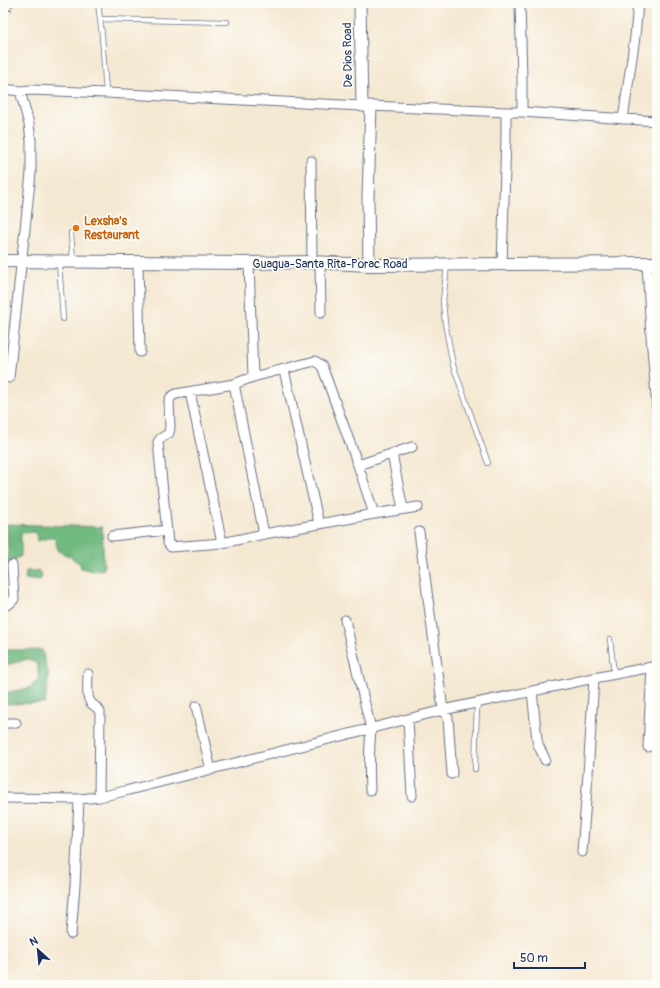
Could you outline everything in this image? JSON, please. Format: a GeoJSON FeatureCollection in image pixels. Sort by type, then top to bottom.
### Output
{"type":"FeatureCollection","features":[{"type":"Feature","properties":{"kind":"main road","name":"Guagua-Santa Rita-Porac Road"},"geometry":{"type":"LineString","coordinates":[[3,262],[316,262],[369,265],[652,263]]}},
{"type":"Feature","properties":{"kind":"street","name":"De Dios Road"},"geometry":{"type":"LineString","coordinates":[[360,3],[367,106],[369,265]]}},
{"type":"Feature","properties":{"kind":"street"},"geometry":{"type":"LineString","coordinates":[[520,3],[522,112]]}},
{"type":"Feature","properties":{"kind":"street"},"geometry":{"type":"LineString","coordinates":[[623,119],[635,37],[638,3]]}},
{"type":"Feature","properties":{"kind":"street"},"geometry":{"type":"LineString","coordinates":[[3,89],[20,91],[31,90],[106,93],[522,112],[657,121]]}},
{"type":"Feature","properties":{"kind":"street"},"geometry":{"type":"LineString","coordinates":[[9,378],[31,173],[31,141],[29,124],[20,91]]}},
{"type":"Feature","properties":{"kind":"street"},"geometry":{"type":"LineString","coordinates":[[502,264],[506,112]]}},
{"type":"Feature","properties":{"kind":"street"},"geometry":{"type":"LineString","coordinates":[[310,161],[316,262],[321,313]]}},
{"type":"Feature","properties":{"kind":"street"},"geometry":{"type":"LineString","coordinates":[[138,262],[140,352]]}},
{"type":"Feature","properties":{"kind":"street"},"geometry":{"type":"LineString","coordinates":[[249,263],[253,377]]}},
{"type":"Feature","properties":{"kind":"street"},"geometry":{"type":"LineString","coordinates":[[652,263],[657,408]]}},
{"type":"Feature","properties":{"kind":"street"},"geometry":{"type":"LineString","coordinates":[[374,514],[322,366],[315,361],[253,377],[234,384],[176,394],[171,397],[169,401],[169,433],[158,442],[168,543],[171,547],[222,543],[418,506]]}},
{"type":"Feature","properties":{"kind":"street"},"geometry":{"type":"LineString","coordinates":[[284,370],[318,524]]}},
{"type":"Feature","properties":{"kind":"street"},"geometry":{"type":"LineString","coordinates":[[234,384],[264,534]]}},
{"type":"Feature","properties":{"kind":"street"},"geometry":{"type":"LineString","coordinates":[[190,392],[222,543]]}},
{"type":"Feature","properties":{"kind":"street"},"geometry":{"type":"LineString","coordinates":[[358,465],[412,447]]}},
{"type":"Feature","properties":{"kind":"street"},"geometry":{"type":"LineString","coordinates":[[392,454],[403,509]]}},
{"type":"Feature","properties":{"kind":"street"},"geometry":{"type":"LineString","coordinates":[[112,536],[167,530]]}},
{"type":"Feature","properties":{"kind":"street"},"geometry":{"type":"LineString","coordinates":[[419,532],[443,710],[448,718],[452,774]]}},
{"type":"Feature","properties":{"kind":"street"},"geometry":{"type":"LineString","coordinates":[[3,606],[9,604],[14,599],[12,565]]}},
{"type":"Feature","properties":{"kind":"street"},"geometry":{"type":"LineString","coordinates":[[345,620],[371,729],[368,765],[370,790]]}},
{"type":"Feature","properties":{"kind":"street"},"geometry":{"type":"LineString","coordinates":[[3,798],[78,799],[99,797],[211,770],[443,710],[594,678],[654,667],[648,746]]}},
{"type":"Feature","properties":{"kind":"street"},"geometry":{"type":"LineString","coordinates":[[88,674],[88,698],[100,712],[99,797]]}},
{"type":"Feature","properties":{"kind":"street"},"geometry":{"type":"LineString","coordinates":[[582,852],[594,678]]}},
{"type":"Feature","properties":{"kind":"street"},"geometry":{"type":"LineString","coordinates":[[532,691],[537,744],[542,751],[545,760]]}},
{"type":"Feature","properties":{"kind":"street"},"geometry":{"type":"LineString","coordinates":[[196,706],[211,770]]}},
{"type":"Feature","properties":{"kind":"street"},"geometry":{"type":"LineString","coordinates":[[408,719],[412,796]]}},
{"type":"Feature","properties":{"kind":"street"},"geometry":{"type":"LineString","coordinates":[[3,723],[16,723]]}},
{"type":"Feature","properties":{"kind":"street"},"geometry":{"type":"LineString","coordinates":[[71,934],[75,886],[78,799]]}},
{"type":"Feature","properties":{"kind":"lane"},"geometry":{"type":"LineString","coordinates":[[98,3],[105,63],[106,93]]}},
{"type":"Feature","properties":{"kind":"lane"},"geometry":{"type":"LineString","coordinates":[[100,18],[227,22]]}},
{"type":"Feature","properties":{"kind":"lane"},"geometry":{"type":"LineString","coordinates":[[71,232],[73,262]]}},
{"type":"Feature","properties":{"kind":"lane"},"geometry":{"type":"LineString","coordinates":[[59,262],[63,319]]}},
{"type":"Feature","properties":{"kind":"lane"},"geometry":{"type":"LineString","coordinates":[[448,264],[443,302],[445,323],[453,365],[488,464]]}},
{"type":"Feature","properties":{"kind":"lane"},"geometry":{"type":"LineString","coordinates":[[610,639],[614,674]]}},
{"type":"Feature","properties":{"kind":"lane"},"geometry":{"type":"LineString","coordinates":[[475,769],[477,703]]}},
{"type":"Feature","properties":{"kind":"path"},"geometry":{"type":"LineString","coordinates":[[3,10],[12,10],[12,3]]}},
{"type":"Feature","properties":{"kind":"green space"},"geometry":{"type":"Polygon","coordinates":[[[7,524],[102,527],[104,569],[92,571],[81,568],[80,564],[71,557],[58,551],[55,538],[37,541],[36,532],[21,533],[21,556],[14,560],[14,564],[8,565],[7,524]]]}},
{"type":"Feature","properties":{"kind":"green space"},"geometry":{"type":"Polygon","coordinates":[[[26,571],[39,571],[42,577],[39,581],[25,579],[26,571]]]}},
{"type":"Feature","properties":{"kind":"green space"},"geometry":{"type":"Polygon","coordinates":[[[3,650],[42,650],[49,673],[45,703],[6,704],[4,693],[29,688],[38,679],[38,664],[28,659],[10,664],[3,664],[3,650]]]}},
{"type":"Feature","properties":{"kind":"place","name":"Lexsha's Restaurant"},"geometry":{"type":"Point","coordinates":[76,228]}}]}
